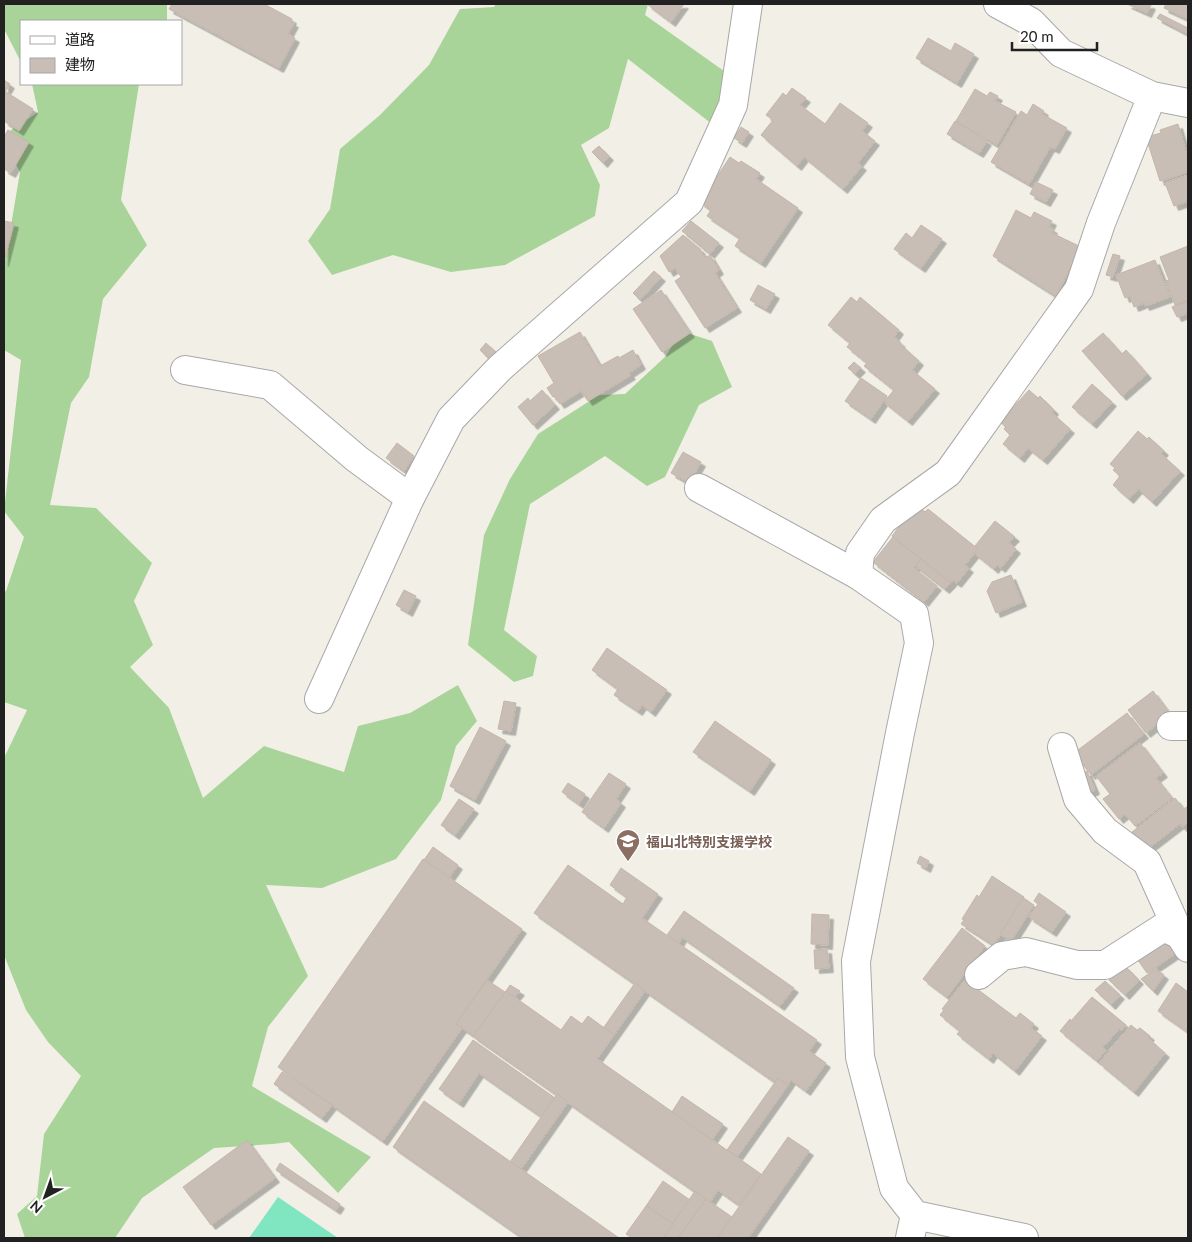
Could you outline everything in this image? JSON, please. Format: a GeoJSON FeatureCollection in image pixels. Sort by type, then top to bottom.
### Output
{"type":"FeatureCollection","features":[{"type":"Feature","properties":{"kind":"street"},"geometry":{"type":"LineString","coordinates":[[319,699],[410,498],[451,419],[500,368],[689,202],[733,105],[748,4]]}},
{"type":"Feature","properties":{"kind":"street"},"geometry":{"type":"LineString","coordinates":[[998,4],[1036,13],[1061,53],[1152,96],[1188,104]]}},
{"type":"Feature","properties":{"kind":"street"},"geometry":{"type":"LineString","coordinates":[[858,575],[860,553],[883,520],[948,473],[1079,289],[1101,223],[1152,96]]}},
{"type":"Feature","properties":{"kind":"street"},"geometry":{"type":"LineString","coordinates":[[185,370],[270,385],[357,459],[410,498]]}},
{"type":"Feature","properties":{"kind":"street"},"geometry":{"type":"LineString","coordinates":[[699,488],[858,575],[914,614],[919,643],[856,961],[860,1057],[894,1188],[913,1227],[1024,1238]]}},
{"type":"Feature","properties":{"kind":"street"},"geometry":{"type":"LineString","coordinates":[[1062,747],[1078,800],[1105,831],[1147,862],[1186,939]]}},
{"type":"Feature","properties":{"kind":"street"},"geometry":{"type":"LineString","coordinates":[[979,974],[1002,956],[1026,952],[1077,965],[1106,966],[1164,927],[1186,939]]}},
{"type":"Feature","properties":{"kind":"green space"},"geometry":{"type":"Polygon","coordinates":[[[4,4],[167,4],[167,20],[20,20],[20,60],[4,29],[4,4]]]}},
{"type":"Feature","properties":{"kind":"green space"},"geometry":{"type":"Polygon","coordinates":[[[496,4],[648,4],[645,15],[731,76],[712,124],[628,59],[609,128],[581,145],[600,185],[595,216],[505,265],[451,272],[393,255],[332,275],[308,241],[330,209],[340,149],[380,115],[429,65],[460,9],[494,7],[496,4]]]}},
{"type":"Feature","properties":{"kind":"green space"},"geometry":{"type":"Polygon","coordinates":[[[32,85],[139,85],[121,200],[147,245],[103,299],[89,377],[71,403],[50,505],[96,508],[152,563],[134,601],[153,645],[130,667],[169,708],[203,798],[264,746],[344,772],[358,726],[410,713],[458,685],[477,721],[456,746],[441,800],[396,859],[322,888],[266,885],[308,976],[268,1027],[252,1086],[371,1157],[338,1193],[289,1142],[214,1148],[142,1198],[115,1238],[25,1238],[17,1214],[37,1196],[44,1134],[81,1076],[48,1042],[26,1010],[4,955],[4,758],[27,710],[4,702],[4,592],[6,591],[24,537],[4,511],[21,360],[4,350],[4,267],[20,172],[4,142],[4,135],[38,112],[32,85]]]}},
{"type":"Feature","properties":{"kind":"green space"},"geometry":{"type":"Polygon","coordinates":[[[681,331],[712,341],[732,387],[699,405],[665,477],[647,486],[605,456],[530,504],[504,630],[537,656],[533,676],[514,682],[468,645],[484,535],[510,479],[538,434],[599,395],[625,394],[666,356],[681,331]]]}},
{"type":"Feature","properties":{"kind":"green space"},"geometry":{"type":"Polygon","coordinates":[[[278,1197],[338,1238],[249,1238],[278,1197]]]}},
{"type":"Feature","properties":{"kind":"building"},"geometry":{"type":"Polygon","coordinates":[[[172,4],[264,4],[292,19],[291,22],[294,23],[288,34],[295,38],[279,68],[169,9],[172,4]]]}},
{"type":"Feature","properties":{"kind":"building"},"geometry":{"type":"Polygon","coordinates":[[[647,4],[684,4],[671,22],[647,4]]]}},
{"type":"Feature","properties":{"kind":"building"},"geometry":{"type":"Polygon","coordinates":[[[1127,4],[1149,4],[1151,5],[1147,13],[1127,4]]]}},
{"type":"Feature","properties":{"kind":"building"},"geometry":{"type":"Polygon","coordinates":[[[1166,4],[1188,4],[1188,19],[1164,8],[1166,4]]]}},
{"type":"Feature","properties":{"kind":"building"},"geometry":{"type":"Polygon","coordinates":[[[1160,14],[1188,28],[1188,34],[1157,18],[1160,14]]]}},
{"type":"Feature","properties":{"kind":"building"},"geometry":{"type":"Polygon","coordinates":[[[928,38],[951,51],[955,43],[974,54],[957,83],[916,58],[928,38]]]}},
{"type":"Feature","properties":{"kind":"building"},"geometry":{"type":"Polygon","coordinates":[[[4,80],[10,84],[4,94],[4,80]]]}},
{"type":"Feature","properties":{"kind":"building"},"geometry":{"type":"Polygon","coordinates":[[[792,88],[806,98],[800,105],[825,124],[840,103],[868,123],[862,131],[875,141],[858,163],[862,166],[843,189],[804,157],[797,166],[761,135],[773,120],[766,115],[783,93],[786,96],[792,88]]]}},
{"type":"Feature","properties":{"kind":"building"},"geometry":{"type":"Polygon","coordinates":[[[975,89],[987,96],[990,92],[998,96],[995,101],[1016,112],[997,145],[956,121],[975,89]]]}},
{"type":"Feature","properties":{"kind":"building"},"geometry":{"type":"Polygon","coordinates":[[[6,92],[33,109],[19,131],[4,121],[4,97],[6,92]]]}},
{"type":"Feature","properties":{"kind":"building"},"geometry":{"type":"Polygon","coordinates":[[[1033,104],[1044,111],[1042,114],[1067,128],[1055,149],[1050,147],[1029,184],[991,162],[1021,111],[1027,115],[1033,104]]]}},
{"type":"Feature","properties":{"kind":"building"},"geometry":{"type":"Polygon","coordinates":[[[955,121],[987,141],[979,153],[947,134],[955,121]]]}},
{"type":"Feature","properties":{"kind":"building"},"geometry":{"type":"Polygon","coordinates":[[[1178,124],[1188,159],[1188,172],[1160,181],[1146,137],[1161,133],[1160,130],[1178,124]]]}},
{"type":"Feature","properties":{"kind":"building"},"geometry":{"type":"Polygon","coordinates":[[[741,127],[749,132],[742,143],[734,138],[741,127]]]}},
{"type":"Feature","properties":{"kind":"building"},"geometry":{"type":"Polygon","coordinates":[[[8,130],[29,142],[11,173],[4,169],[4,137],[8,130]]]}},
{"type":"Feature","properties":{"kind":"building"},"geometry":{"type":"Polygon","coordinates":[[[599,146],[609,156],[603,163],[592,152],[599,146]]]}},
{"type":"Feature","properties":{"kind":"building"},"geometry":{"type":"Polygon","coordinates":[[[730,157],[739,163],[741,161],[760,173],[756,179],[798,208],[761,263],[735,246],[740,238],[707,216],[711,210],[700,202],[730,157]]]}},
{"type":"Feature","properties":{"kind":"building"},"geometry":{"type":"Polygon","coordinates":[[[1188,175],[1188,201],[1174,206],[1165,183],[1188,175]]]}},
{"type":"Feature","properties":{"kind":"building"},"geometry":{"type":"Polygon","coordinates":[[[1036,182],[1053,190],[1046,202],[1030,194],[1036,182]]]}},
{"type":"Feature","properties":{"kind":"building"},"geometry":{"type":"Polygon","coordinates":[[[1016,210],[1031,218],[1034,212],[1052,221],[1049,227],[1053,229],[1052,233],[1081,247],[1056,296],[993,256],[1016,210]]]}},
{"type":"Feature","properties":{"kind":"building"},"geometry":{"type":"Polygon","coordinates":[[[4,221],[14,223],[4,262],[4,221]]]}},
{"type":"Feature","properties":{"kind":"building"},"geometry":{"type":"Polygon","coordinates":[[[691,221],[719,243],[710,254],[682,231],[691,221]]]}},
{"type":"Feature","properties":{"kind":"building"},"geometry":{"type":"Polygon","coordinates":[[[921,225],[942,239],[921,268],[894,249],[906,233],[912,238],[921,225]]]}},
{"type":"Feature","properties":{"kind":"building"},"geometry":{"type":"Polygon","coordinates":[[[683,235],[700,249],[705,258],[710,255],[719,270],[715,273],[737,308],[705,328],[675,281],[681,277],[675,268],[669,272],[660,256],[683,235]]]}},
{"type":"Feature","properties":{"kind":"building"},"geometry":{"type":"Polygon","coordinates":[[[1188,246],[1188,301],[1175,305],[1166,281],[1169,280],[1160,257],[1188,246]]]}},
{"type":"Feature","properties":{"kind":"building"},"geometry":{"type":"Polygon","coordinates":[[[1113,254],[1120,256],[1113,277],[1106,275],[1113,254]]]}},
{"type":"Feature","properties":{"kind":"building"},"geometry":{"type":"Polygon","coordinates":[[[1155,260],[1170,297],[1145,306],[1144,303],[1134,307],[1130,296],[1125,298],[1116,275],[1155,260]]]}},
{"type":"Feature","properties":{"kind":"building"},"geometry":{"type":"Polygon","coordinates":[[[654,271],[661,277],[640,300],[633,293],[654,271]]]}},
{"type":"Feature","properties":{"kind":"building"},"geometry":{"type":"Polygon","coordinates":[[[758,285],[775,294],[766,309],[750,300],[758,285]]]}},
{"type":"Feature","properties":{"kind":"building"},"geometry":{"type":"Polygon","coordinates":[[[661,290],[690,333],[662,352],[633,309],[661,290]]]}},
{"type":"Feature","properties":{"kind":"building"},"geometry":{"type":"Polygon","coordinates":[[[851,297],[857,302],[860,297],[899,330],[894,337],[919,361],[912,370],[935,389],[908,421],[884,402],[894,390],[864,366],[867,363],[847,347],[850,343],[828,325],[851,297]]]}},
{"type":"Feature","properties":{"kind":"building"},"geometry":{"type":"Polygon","coordinates":[[[1187,301],[1188,313],[1177,317],[1172,307],[1187,301]]]}},
{"type":"Feature","properties":{"kind":"building"},"geometry":{"type":"Polygon","coordinates":[[[580,332],[600,366],[633,350],[641,365],[629,373],[631,375],[588,401],[581,391],[560,404],[547,388],[554,383],[538,356],[580,332]]]}},
{"type":"Feature","properties":{"kind":"building"},"geometry":{"type":"Polygon","coordinates":[[[1103,333],[1122,354],[1126,350],[1147,374],[1122,396],[1082,351],[1103,333]]]}},
{"type":"Feature","properties":{"kind":"building"},"geometry":{"type":"Polygon","coordinates":[[[486,343],[496,352],[489,359],[480,350],[486,343]]]}},
{"type":"Feature","properties":{"kind":"building"},"geometry":{"type":"Polygon","coordinates":[[[854,362],[861,368],[855,374],[848,368],[854,362]]]}},
{"type":"Feature","properties":{"kind":"building"},"geometry":{"type":"Polygon","coordinates":[[[861,378],[887,396],[871,419],[845,401],[861,378]]]}},
{"type":"Feature","properties":{"kind":"building"},"geometry":{"type":"Polygon","coordinates":[[[1092,384],[1112,402],[1092,424],[1072,407],[1092,384]]]}},
{"type":"Feature","properties":{"kind":"building"},"geometry":{"type":"Polygon","coordinates":[[[542,390],[555,405],[533,425],[518,407],[528,398],[530,401],[542,390]]]}},
{"type":"Feature","properties":{"kind":"building"},"geometry":{"type":"Polygon","coordinates":[[[1029,390],[1038,398],[1040,396],[1054,410],[1052,413],[1070,429],[1043,460],[1028,448],[1020,458],[1003,444],[1010,435],[1004,429],[1006,427],[1000,422],[1029,390]]]}},
{"type":"Feature","properties":{"kind":"building"},"geometry":{"type":"Polygon","coordinates":[[[1138,431],[1147,439],[1149,437],[1164,451],[1161,454],[1180,471],[1152,502],[1138,489],[1129,499],[1113,485],[1120,476],[1113,470],[1115,468],[1110,464],[1138,431]]]}},
{"type":"Feature","properties":{"kind":"building"},"geometry":{"type":"Polygon","coordinates":[[[397,443],[414,456],[404,471],[386,458],[397,443]]]}},
{"type":"Feature","properties":{"kind":"building"},"geometry":{"type":"Polygon","coordinates":[[[683,452],[701,462],[689,483],[671,473],[683,452]]]}},
{"type":"Feature","properties":{"kind":"building"},"geometry":{"type":"Polygon","coordinates":[[[920,507],[925,512],[928,509],[978,549],[965,565],[969,568],[957,583],[953,580],[951,583],[892,536],[906,518],[909,520],[920,507]]]}},
{"type":"Feature","properties":{"kind":"building"},"geometry":{"type":"Polygon","coordinates":[[[995,521],[1015,537],[1009,543],[1016,549],[1001,568],[997,565],[994,569],[974,553],[978,549],[975,546],[995,521]]]}},
{"type":"Feature","properties":{"kind":"building"},"geometry":{"type":"Polygon","coordinates":[[[893,537],[921,559],[914,568],[937,586],[924,602],[873,562],[893,537]]]}},
{"type":"Feature","properties":{"kind":"building"},"geometry":{"type":"Polygon","coordinates":[[[921,559],[951,583],[945,589],[915,566],[921,559]]]}},
{"type":"Feature","properties":{"kind":"building"},"geometry":{"type":"Polygon","coordinates":[[[1011,575],[1022,602],[996,613],[987,591],[992,582],[1011,575]]]}},
{"type":"Feature","properties":{"kind":"building"},"geometry":{"type":"Polygon","coordinates":[[[404,590],[416,596],[408,612],[396,605],[404,590]]]}},
{"type":"Feature","properties":{"kind":"building"},"geometry":{"type":"Polygon","coordinates":[[[607,648],[667,690],[651,712],[642,705],[638,711],[614,695],[618,689],[592,670],[607,648]]]}},
{"type":"Feature","properties":{"kind":"building"},"geometry":{"type":"Polygon","coordinates":[[[1153,691],[1170,714],[1146,733],[1128,710],[1153,691]]]}},
{"type":"Feature","properties":{"kind":"building"},"geometry":{"type":"Polygon","coordinates":[[[504,701],[516,703],[511,731],[498,729],[504,701]]]}},
{"type":"Feature","properties":{"kind":"building"},"geometry":{"type":"Polygon","coordinates":[[[1127,713],[1144,734],[1091,775],[1074,753],[1127,713]]]}},
{"type":"Feature","properties":{"kind":"building"},"geometry":{"type":"Polygon","coordinates":[[[715,721],[771,760],[750,791],[693,752],[715,721]]]}},
{"type":"Feature","properties":{"kind":"building"},"geometry":{"type":"Polygon","coordinates":[[[480,727],[506,741],[475,800],[450,786],[480,727]]]}},
{"type":"Feature","properties":{"kind":"building"},"geometry":{"type":"Polygon","coordinates":[[[1140,743],[1163,773],[1156,778],[1172,798],[1135,826],[1125,814],[1119,819],[1103,799],[1110,794],[1096,776],[1140,743]]]}},
{"type":"Feature","properties":{"kind":"building"},"geometry":{"type":"Polygon","coordinates":[[[1087,771],[1095,790],[1083,795],[1075,776],[1087,771]]]}},
{"type":"Feature","properties":{"kind":"building"},"geometry":{"type":"Polygon","coordinates":[[[609,773],[626,784],[616,799],[621,803],[604,828],[582,812],[609,773]]]}},
{"type":"Feature","properties":{"kind":"building"},"geometry":{"type":"Polygon","coordinates":[[[568,783],[585,794],[579,804],[562,792],[568,783]]]}},
{"type":"Feature","properties":{"kind":"building"},"geometry":{"type":"Polygon","coordinates":[[[1175,798],[1184,809],[1188,806],[1188,822],[1182,827],[1180,824],[1146,850],[1132,832],[1175,798]]]}},
{"type":"Feature","properties":{"kind":"building"},"geometry":{"type":"Polygon","coordinates":[[[459,799],[474,809],[455,835],[441,825],[459,799]]]}},
{"type":"Feature","properties":{"kind":"building"},"geometry":{"type":"Polygon","coordinates":[[[433,847],[458,865],[449,878],[424,860],[433,847]]]}},
{"type":"Feature","properties":{"kind":"building"},"geometry":{"type":"Polygon","coordinates":[[[920,856],[929,861],[926,868],[917,863],[920,856]]]}},
{"type":"Feature","properties":{"kind":"building"},"geometry":{"type":"Polygon","coordinates":[[[423,859],[522,929],[456,1024],[462,1028],[383,1141],[278,1067],[423,859]]]}},
{"type":"Feature","properties":{"kind":"building"},"geometry":{"type":"Polygon","coordinates":[[[568,865],[623,904],[627,897],[610,885],[621,868],[658,894],[642,918],[817,1040],[809,1051],[826,1063],[806,1091],[791,1080],[788,1085],[778,1078],[775,1082],[534,913],[568,865]]]}},
{"type":"Feature","properties":{"kind":"building"},"geometry":{"type":"Polygon","coordinates":[[[992,876],[1024,897],[994,945],[961,924],[964,920],[962,919],[977,895],[979,897],[992,876]]]}},
{"type":"Feature","properties":{"kind":"building"},"geometry":{"type":"Polygon","coordinates":[[[1039,893],[1066,912],[1052,932],[1029,917],[1038,904],[1034,901],[1039,893]]]}},
{"type":"Feature","properties":{"kind":"building"},"geometry":{"type":"Polygon","coordinates":[[[1023,898],[1034,905],[1011,941],[1000,934],[1023,898]]]}},
{"type":"Feature","properties":{"kind":"building"},"geometry":{"type":"Polygon","coordinates":[[[684,911],[794,988],[780,1006],[682,937],[679,943],[667,935],[684,911]]]}},
{"type":"Feature","properties":{"kind":"building"},"geometry":{"type":"Polygon","coordinates":[[[812,914],[829,915],[828,945],[811,944],[812,914]]]}},
{"type":"Feature","properties":{"kind":"building"},"geometry":{"type":"Polygon","coordinates":[[[962,928],[985,946],[947,997],[923,979],[962,928]]]}},
{"type":"Feature","properties":{"kind":"building"},"geometry":{"type":"Polygon","coordinates":[[[1166,935],[1178,952],[1147,973],[1135,956],[1166,935]]]}},
{"type":"Feature","properties":{"kind":"building"},"geometry":{"type":"Polygon","coordinates":[[[827,949],[829,968],[815,969],[814,950],[827,949]]]}},
{"type":"Feature","properties":{"kind":"building"},"geometry":{"type":"Polygon","coordinates":[[[1124,965],[1139,980],[1125,995],[1109,980],[1124,965]]]}},
{"type":"Feature","properties":{"kind":"building"},"geometry":{"type":"Polygon","coordinates":[[[1156,969],[1164,975],[1153,991],[1141,979],[1156,969]]]}},
{"type":"Feature","properties":{"kind":"building"},"geometry":{"type":"Polygon","coordinates":[[[487,980],[505,992],[474,1036],[456,1024],[487,980]]]}},
{"type":"Feature","properties":{"kind":"building"},"geometry":{"type":"Polygon","coordinates":[[[965,980],[1016,1018],[1020,1013],[1034,1024],[1031,1028],[1042,1036],[1015,1071],[993,1053],[989,1059],[957,1034],[960,1031],[940,1015],[944,1010],[942,1009],[965,980]]]}},
{"type":"Feature","properties":{"kind":"building"},"geometry":{"type":"Polygon","coordinates":[[[1105,981],[1120,995],[1111,1005],[1095,990],[1105,981]]]}},
{"type":"Feature","properties":{"kind":"building"},"geometry":{"type":"Polygon","coordinates":[[[635,983],[645,991],[614,1035],[604,1027],[635,983]]]}},
{"type":"Feature","properties":{"kind":"building"},"geometry":{"type":"Polygon","coordinates":[[[1176,983],[1188,992],[1188,1032],[1158,1011],[1176,983]]]}},
{"type":"Feature","properties":{"kind":"building"},"geometry":{"type":"Polygon","coordinates":[[[510,985],[520,991],[515,997],[506,991],[510,985]]]}},
{"type":"Feature","properties":{"kind":"building"},"geometry":{"type":"Polygon","coordinates":[[[506,991],[561,1030],[571,1016],[582,1024],[588,1016],[614,1035],[597,1059],[761,1174],[739,1205],[718,1190],[710,1202],[473,1036],[506,991]]]}},
{"type":"Feature","properties":{"kind":"building"},"geometry":{"type":"Polygon","coordinates":[[[1092,997],[1126,1025],[1121,1031],[1119,1029],[1103,1047],[1106,1050],[1097,1061],[1060,1031],[1092,997]]]}},
{"type":"Feature","properties":{"kind":"building"},"geometry":{"type":"Polygon","coordinates":[[[1131,1025],[1137,1030],[1140,1028],[1150,1036],[1148,1038],[1165,1053],[1134,1092],[1099,1063],[1131,1025]]]}},
{"type":"Feature","properties":{"kind":"building"},"geometry":{"type":"Polygon","coordinates":[[[473,1040],[555,1098],[542,1117],[479,1073],[459,1103],[439,1089],[473,1040]]]}},
{"type":"Feature","properties":{"kind":"building"},"geometry":{"type":"Polygon","coordinates":[[[282,1072],[332,1105],[322,1118],[274,1084],[282,1072]]]}},
{"type":"Feature","properties":{"kind":"building"},"geometry":{"type":"Polygon","coordinates":[[[778,1078],[788,1085],[737,1157],[727,1150],[778,1078]]]}},
{"type":"Feature","properties":{"kind":"building"},"geometry":{"type":"Polygon","coordinates":[[[557,1094],[568,1102],[521,1169],[510,1162],[557,1094]]]}},
{"type":"Feature","properties":{"kind":"building"},"geometry":{"type":"Polygon","coordinates":[[[682,1096],[723,1124],[712,1140],[672,1112],[682,1096]]]}},
{"type":"Feature","properties":{"kind":"building"},"geometry":{"type":"Polygon","coordinates":[[[424,1101],[619,1238],[523,1238],[393,1147],[424,1101]]]}},
{"type":"Feature","properties":{"kind":"building"},"geometry":{"type":"Polygon","coordinates":[[[788,1137],[809,1151],[748,1238],[717,1238],[788,1137]]]}},
{"type":"Feature","properties":{"kind":"building"},"geometry":{"type":"Polygon","coordinates":[[[247,1140],[275,1178],[211,1225],[183,1187],[247,1140]]]}},
{"type":"Feature","properties":{"kind":"building"},"geometry":{"type":"Polygon","coordinates":[[[280,1163],[340,1204],[336,1210],[276,1170],[280,1163]]]}},
{"type":"Feature","properties":{"kind":"building"},"geometry":{"type":"Polygon","coordinates":[[[663,1181],[690,1200],[673,1224],[646,1206],[663,1181]]]}},
{"type":"Feature","properties":{"kind":"building"},"geometry":{"type":"Polygon","coordinates":[[[695,1191],[706,1199],[678,1238],[663,1238],[695,1191]]]}},
{"type":"Feature","properties":{"kind":"building"},"geometry":{"type":"Polygon","coordinates":[[[706,1199],[732,1217],[717,1238],[678,1238],[706,1199]]]}},
{"type":"Feature","properties":{"kind":"building"},"geometry":{"type":"Polygon","coordinates":[[[646,1206],[673,1224],[663,1238],[632,1238],[626,1234],[646,1206]]]}},
{"type":"Feature","properties":{"kind":"place","name":"福山北特別支援学校"},"geometry":{"type":"Point","coordinates":[628,862]}}]}
